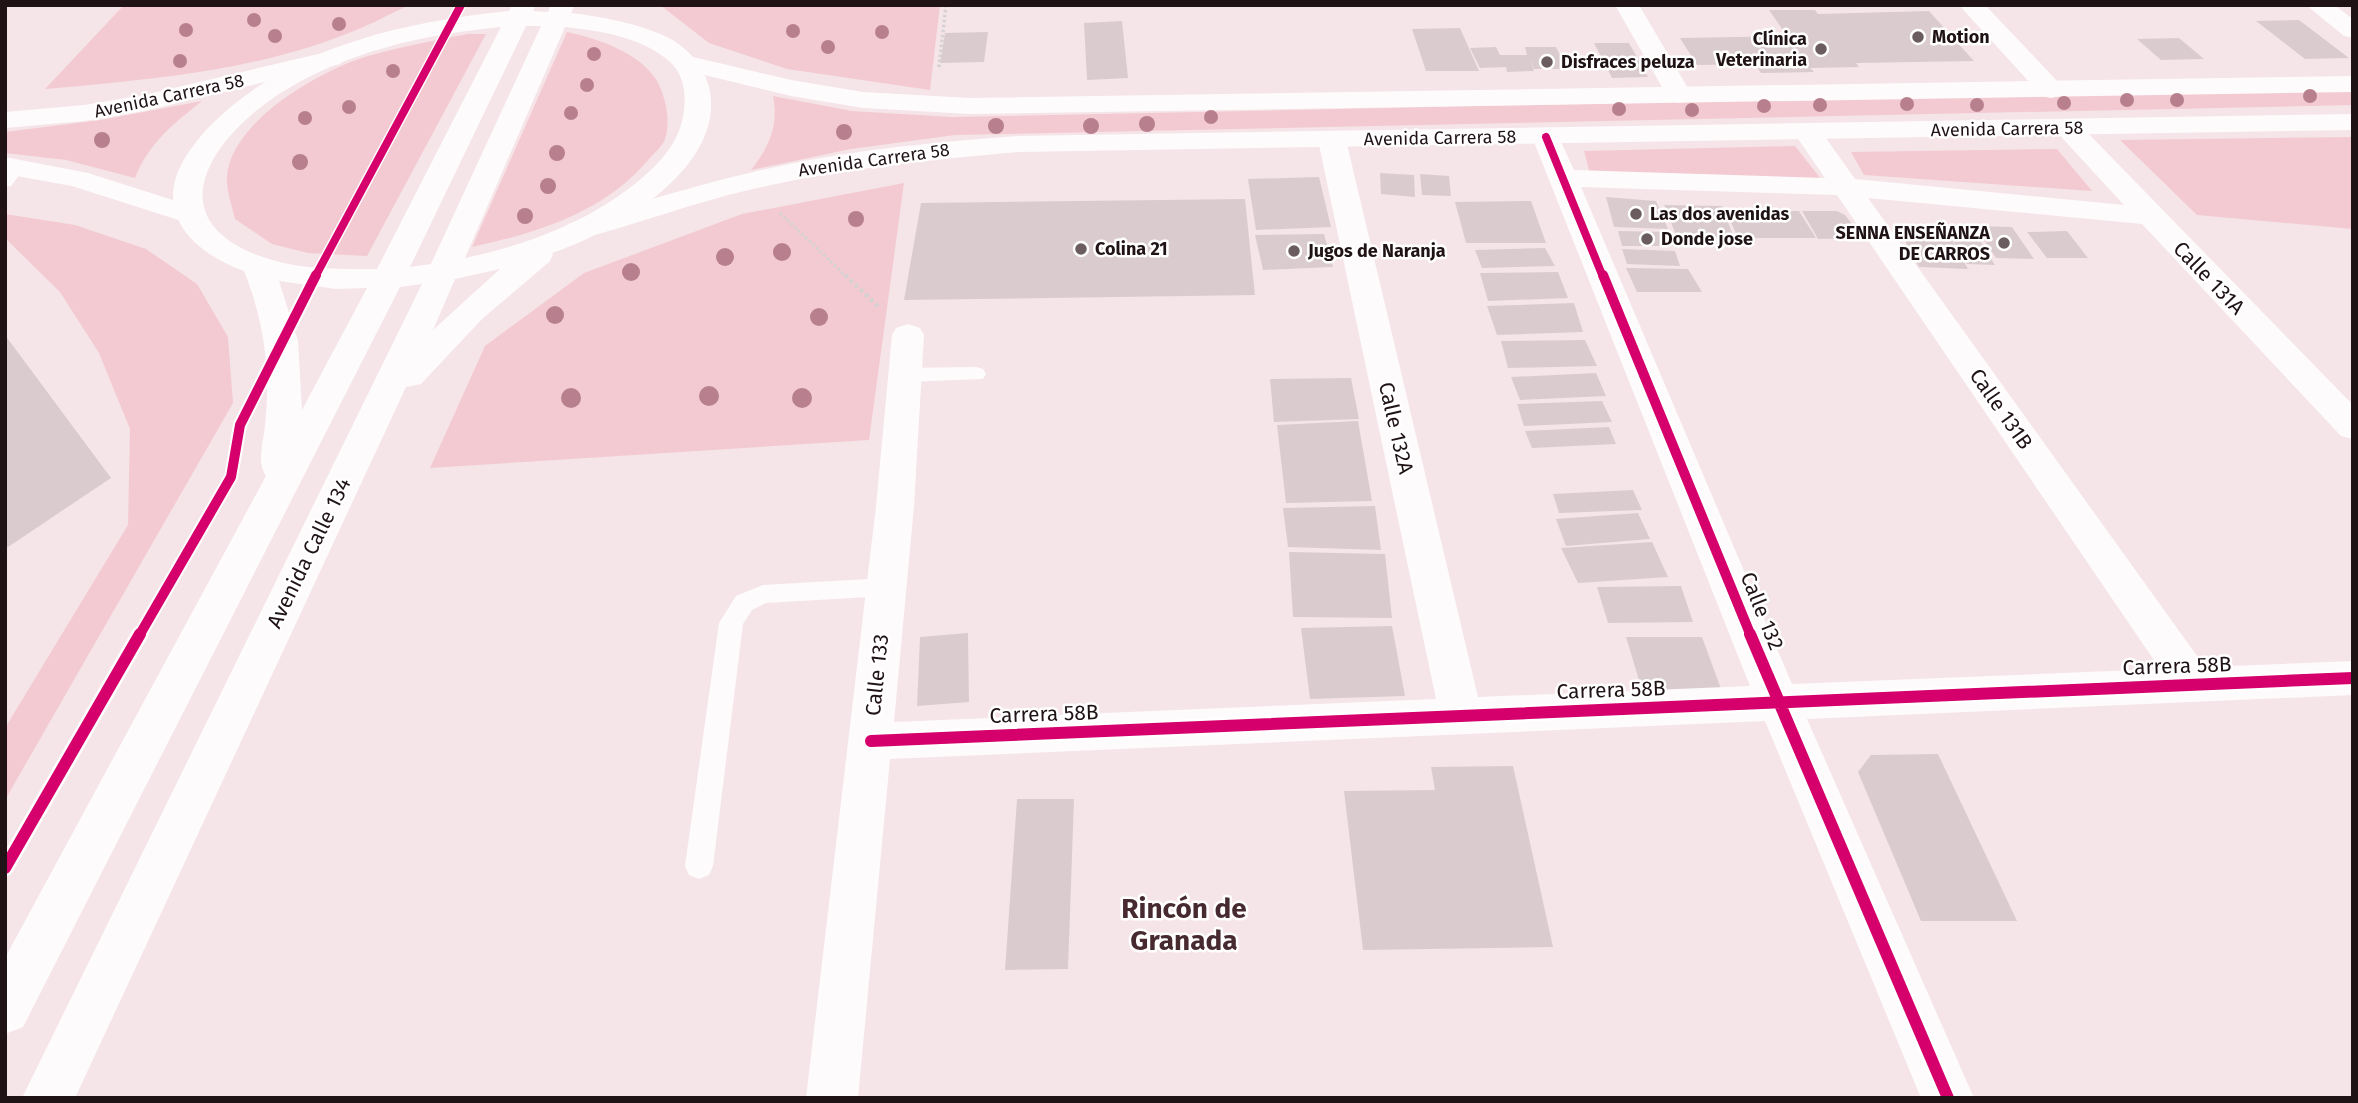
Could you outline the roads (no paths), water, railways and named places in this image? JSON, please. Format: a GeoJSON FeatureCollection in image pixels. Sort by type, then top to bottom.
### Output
{"type":"FeatureCollection","features":[{"type":"Feature","properties":{"kind":"main road"},"geometry":{"type":"LineString","coordinates":[[448,5],[331,59],[249,104],[219,130],[197,159],[188,188],[191,215],[214,245],[258,267],[314,278],[388,279],[443,273],[521,253],[570,234]]}},
{"type":"Feature","properties":{"kind":"main road"},"geometry":{"type":"LineString","coordinates":[[622,5],[646,36]]}},
{"type":"Feature","properties":{"kind":"main road"},"geometry":{"type":"LineString","coordinates":[[1627,5],[1679,94]]}},
{"type":"Feature","properties":{"kind":"main road"},"geometry":{"type":"LineString","coordinates":[[1971,5],[2051,90]]}},
{"type":"Feature","properties":{"kind":"main road"},"geometry":{"type":"LineString","coordinates":[[2318,5],[2353,32]]}},
{"type":"Feature","properties":{"kind":"main road"},"geometry":{"type":"LineString","coordinates":[[364,46],[520,12],[559,12],[646,36],[668,48],[685,62],[700,91],[698,124],[677,160],[637,196],[570,234],[482,300],[438,341],[400,386],[366,434]]}},
{"type":"Feature","properties":{"kind":"main road"},"geometry":{"type":"LineString","coordinates":[[5,1009],[388,279],[520,12]]}},
{"type":"Feature","properties":{"kind":"main road","name":"Avenida Calle 134"},"geometry":{"type":"LineString","coordinates":[[48,1098],[443,273],[559,12]]}},
{"type":"Feature","properties":{"kind":"main road","name":"Avenida Carrera 58"},"geometry":{"type":"LineString","coordinates":[[5,120],[85,113],[144,103],[331,59]]}},
{"type":"Feature","properties":{"kind":"main road","name":"Avenida Carrera 58"},"geometry":{"type":"LineString","coordinates":[[685,62],[791,88],[863,100],[922,104],[2353,84]]}},
{"type":"Feature","properties":{"kind":"main road","name":"Avenida Carrera 58"},"geometry":{"type":"LineString","coordinates":[[570,234],[747,181],[819,166],[925,151],[1019,144],[2353,122]]}},
{"type":"Feature","properties":{"kind":"main road","name":"Calle 131A"},"geometry":{"type":"LineString","coordinates":[[2067,128],[2353,427]]}},
{"type":"Feature","properties":{"kind":"main road","name":"Calle 131B"},"geometry":{"type":"LineString","coordinates":[[1808,133],[2194,684]]}},
{"type":"Feature","properties":{"kind":"main road","name":"Calle 132"},"geometry":{"type":"LineString","coordinates":[[1546,136],[1778,702],[1948,1098]]}},
{"type":"Feature","properties":{"kind":"main road","name":"Calle 132A"},"geometry":{"type":"LineString","coordinates":[[1332,140],[1461,715]]}},
{"type":"Feature","properties":{"kind":"main road"},"geometry":{"type":"LineString","coordinates":[[9,171],[124,192],[191,215]]}},
{"type":"Feature","properties":{"kind":"main road"},"geometry":{"type":"LineString","coordinates":[[1563,178],[1847,187],[2150,216]]}},
{"type":"Feature","properties":{"kind":"main road"},"geometry":{"type":"LineString","coordinates":[[258,267],[277,314],[282,339],[286,412],[272,499]]}},
{"type":"Feature","properties":{"kind":"main road","name":"Calle 133"},"geometry":{"type":"LineString","coordinates":[[832,1098],[895,506],[908,335]]}},
{"type":"Feature","properties":{"kind":"main road","name":"Carrera 58B"},"geometry":{"type":"LineString","coordinates":[[871,741],[2353,678]]}},
{"type":"Feature","properties":{"kind":"lane"},"geometry":{"type":"LineString","coordinates":[[905,375],[975,374]]}},
{"type":"Feature","properties":{"kind":"lane"},"geometry":{"type":"LineString","coordinates":[[699,866],[731,623],[744,603],[763,594],[886,587]]}},
{"type":"Feature","properties":{"kind":"place","name":"Motion"},"geometry":{"type":"Point","coordinates":[1918,37]}},
{"type":"Feature","properties":{"kind":"place","name":"Clínica Veterinaria"},"geometry":{"type":"Point","coordinates":[1821,49]}},
{"type":"Feature","properties":{"kind":"place","name":"Disfraces peluza"},"geometry":{"type":"Point","coordinates":[1547,62]}},
{"type":"Feature","properties":{"kind":"place","name":"Las dos avenidas"},"geometry":{"type":"Point","coordinates":[1636,214]}},
{"type":"Feature","properties":{"kind":"place","name":"Donde jose"},"geometry":{"type":"Point","coordinates":[1647,239]}},
{"type":"Feature","properties":{"kind":"place","name":"SENNA ENSEÑANZA DE CARROS"},"geometry":{"type":"Point","coordinates":[2004,243]}},
{"type":"Feature","properties":{"kind":"place","name":"Colina 21"},"geometry":{"type":"Point","coordinates":[1081,249]}},
{"type":"Feature","properties":{"kind":"place","name":"Jugos de Naranja"},"geometry":{"type":"Point","coordinates":[1294,251]}},
{"type":"Feature","properties":{"kind":"district","name":"Rincón de Granada"},"geometry":{"type":"Point","coordinates":[1184,924]}}]}
